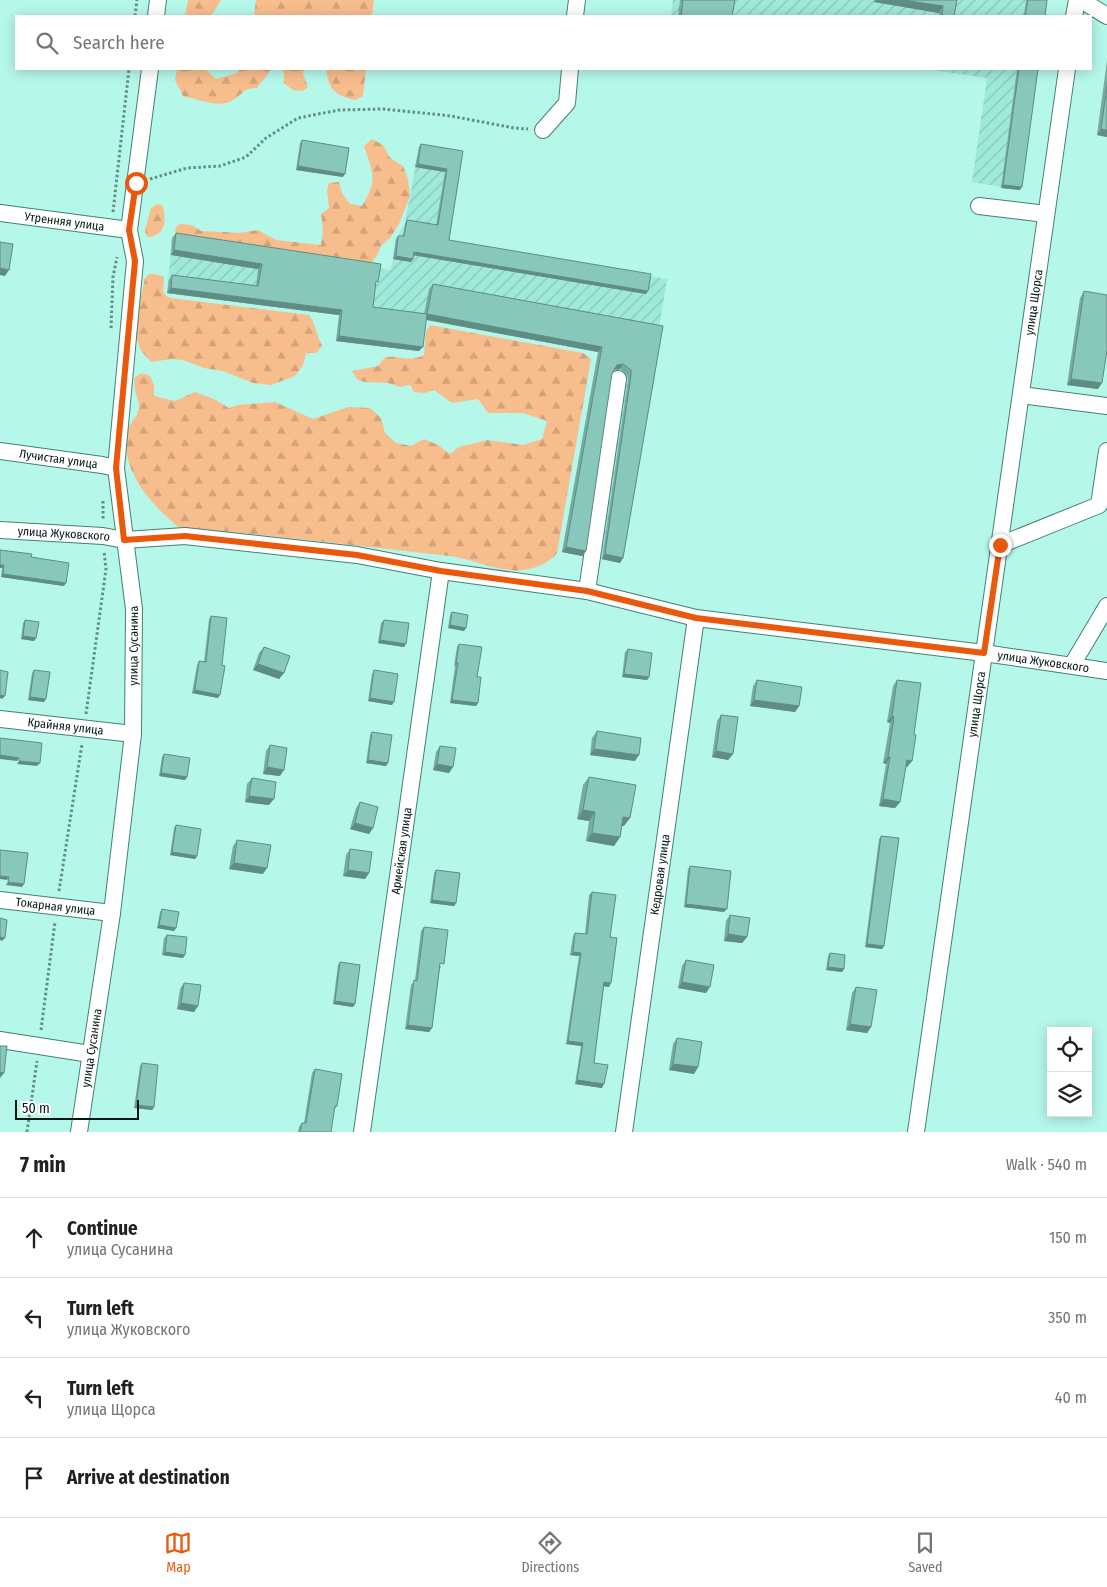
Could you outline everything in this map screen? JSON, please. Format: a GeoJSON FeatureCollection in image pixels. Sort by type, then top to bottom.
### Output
{"type":"FeatureCollection","features":[{"type":"Feature","properties":{"kind":"street"},"geometry":{"type":"LineString","coordinates":[[576,15],[577,0]]}},
{"type":"Feature","properties":{"kind":"street"},"geometry":{"type":"LineString","coordinates":[[1074,15],[1077,0]]}},
{"type":"Feature","properties":{"kind":"street"},"geometry":{"type":"LineString","coordinates":[[1081,0],[1107,16]]}},
{"type":"Feature","properties":{"kind":"street","name":"улица Сусанина"},"geometry":{"type":"LineString","coordinates":[[79,1132],[112,913],[133,734],[134,609],[116,468],[135,261],[129,230],[150,70]]}},
{"type":"Feature","properties":{"kind":"street"},"geometry":{"type":"LineString","coordinates":[[543,130],[566,103],[570,70]]}},
{"type":"Feature","properties":{"kind":"street","name":"улица Щорса"},"geometry":{"type":"LineString","coordinates":[[916,1132],[1067,70]]}},
{"type":"Feature","properties":{"kind":"street"},"geometry":{"type":"LineString","coordinates":[[979,206],[1046,214]]}},
{"type":"Feature","properties":{"kind":"street","name":"Утренняя улица"},"geometry":{"type":"LineString","coordinates":[[0,213],[129,230]]}},
{"type":"Feature","properties":{"kind":"street"},"geometry":{"type":"LineString","coordinates":[[587,591],[618,379]]}},
{"type":"Feature","properties":{"kind":"street"},"geometry":{"type":"LineString","coordinates":[[1021,395],[1107,406]]}},
{"type":"Feature","properties":{"kind":"street","name":"Лучистая улица"},"geometry":{"type":"LineString","coordinates":[[0,451],[116,468]]}},
{"type":"Feature","properties":{"kind":"street"},"geometry":{"type":"LineString","coordinates":[[1000,545],[1099,505],[1104,493],[1107,451]]}},
{"type":"Feature","properties":{"kind":"street","name":"улица Жуковского"},"geometry":{"type":"LineString","coordinates":[[0,530],[103,536],[124,540],[185,536],[357,555],[441,571],[587,591],[696,618],[1107,670]]}},
{"type":"Feature","properties":{"kind":"street","name":"Армейская улица"},"geometry":{"type":"LineString","coordinates":[[362,1132],[441,571]]}},
{"type":"Feature","properties":{"kind":"street"},"geometry":{"type":"LineString","coordinates":[[1072,666],[1107,606]]}},
{"type":"Feature","properties":{"kind":"street","name":"Кедровая улица"},"geometry":{"type":"LineString","coordinates":[[624,1132],[696,618]]}},
{"type":"Feature","properties":{"kind":"street","name":"Крайняя улица"},"geometry":{"type":"LineString","coordinates":[[0,719],[133,734]]}},
{"type":"Feature","properties":{"kind":"street","name":"Токарная улица"},"geometry":{"type":"LineString","coordinates":[[0,900],[112,913]]}},
{"type":"Feature","properties":{"kind":"street"},"geometry":{"type":"LineString","coordinates":[[0,1040],[90,1054]]}},
{"type":"Feature","properties":{"kind":"path"},"geometry":{"type":"LineString","coordinates":[[135,15],[137,0]]}},
{"type":"Feature","properties":{"kind":"path"},"geometry":{"type":"LineString","coordinates":[[136,183],[187,168],[220,166],[246,157],[266,138],[298,118],[339,110],[383,108],[451,116],[514,128],[543,130]]}},
{"type":"Feature","properties":{"kind":"path"},"geometry":{"type":"LineString","coordinates":[[27,1132],[57,907],[84,728]]}},
{"type":"Feature","properties":{"kind":"shaded area"},"geometry":{"type":"Polygon","coordinates":[[[673,0],[1045,0],[1043,15],[671,15],[673,0]]]}},
{"type":"Feature","properties":{"kind":"shaded area"},"geometry":{"type":"Polygon","coordinates":[[[932,70],[1036,70],[1020,190],[972,182],[987,78],[932,70]]]}},
{"type":"Feature","properties":{"kind":"shaded area"},"geometry":{"type":"Polygon","coordinates":[[[419,147],[461,155],[447,243],[667,279],[620,563],[562,552],[598,352],[424,319],[419,351],[336,341],[339,315],[167,293],[172,238],[391,270],[396,239],[405,223],[419,147]]]}},
{"type":"Feature","properties":{"kind":"green space"},"geometry":{"type":"Polygon","coordinates":[[[188,0],[221,0],[212,15],[185,15],[188,0]]]}},
{"type":"Feature","properties":{"kind":"green space"},"geometry":{"type":"Polygon","coordinates":[[[256,0],[374,0],[372,15],[254,15],[256,0]]]}},
{"type":"Feature","properties":{"kind":"green space"},"geometry":{"type":"Polygon","coordinates":[[[177,70],[206,70],[216,79],[237,73],[239,70],[270,70],[257,88],[246,90],[228,103],[222,104],[183,96],[175,80],[177,70]]]}},
{"type":"Feature","properties":{"kind":"green space"},"geometry":{"type":"Polygon","coordinates":[[[282,70],[305,70],[303,74],[308,87],[303,91],[293,90],[284,83],[282,70]]]}},
{"type":"Feature","properties":{"kind":"green space"},"geometry":{"type":"Polygon","coordinates":[[[326,70],[366,70],[363,96],[355,100],[337,94],[329,82],[326,70]]]}},
{"type":"Feature","properties":{"kind":"green space"},"geometry":{"type":"Polygon","coordinates":[[[372,139],[383,145],[390,158],[403,166],[408,179],[410,196],[399,224],[390,238],[381,246],[371,263],[176,235],[175,228],[180,224],[192,225],[201,231],[239,233],[258,230],[276,240],[321,245],[323,230],[321,214],[329,208],[327,190],[329,183],[339,182],[342,193],[350,204],[362,206],[367,197],[372,183],[372,170],[364,146],[372,139]]]}},
{"type":"Feature","properties":{"kind":"green space"},"geometry":{"type":"Polygon","coordinates":[[[158,204],[163,206],[163,227],[158,234],[147,237],[145,230],[151,208],[158,204]]]}},
{"type":"Feature","properties":{"kind":"green space"},"geometry":{"type":"Polygon","coordinates":[[[149,274],[164,277],[163,291],[166,296],[171,298],[309,315],[322,346],[316,353],[306,353],[303,365],[295,376],[271,385],[253,383],[223,371],[204,368],[183,360],[171,359],[151,362],[139,345],[136,326],[145,278],[149,274]]]}},
{"type":"Feature","properties":{"kind":"green space"},"geometry":{"type":"Polygon","coordinates":[[[430,325],[583,353],[591,359],[557,553],[550,560],[524,570],[505,570],[450,556],[178,527],[149,498],[134,475],[126,450],[126,436],[139,409],[134,378],[142,373],[150,376],[154,385],[154,396],[175,401],[195,392],[214,399],[229,408],[238,405],[275,402],[313,419],[348,407],[370,408],[381,418],[385,433],[396,443],[411,446],[424,439],[438,445],[450,454],[459,447],[488,440],[523,445],[542,439],[547,421],[523,413],[488,413],[478,399],[452,403],[434,390],[425,393],[414,392],[410,385],[400,387],[388,383],[364,382],[357,379],[352,371],[378,366],[385,357],[409,359],[424,355],[426,332],[430,325]]]}},
{"type":"Feature","properties":{"kind":"building"},"geometry":{"type":"Polygon","coordinates":[[[683,0],[735,0],[732,15],[681,15],[683,0]]]}},
{"type":"Feature","properties":{"kind":"building"},"geometry":{"type":"Polygon","coordinates":[[[902,0],[957,0],[954,15],[942,15],[943,6],[902,0]]]}},
{"type":"Feature","properties":{"kind":"building"},"geometry":{"type":"Polygon","coordinates":[[[1028,0],[1047,0],[1045,15],[1025,15],[1028,0]]]}},
{"type":"Feature","properties":{"kind":"building"},"geometry":{"type":"Polygon","coordinates":[[[1019,70],[1038,70],[1022,187],[1003,185],[1019,70]]]}},
{"type":"Feature","properties":{"kind":"building"},"geometry":{"type":"Polygon","coordinates":[[[1107,86],[1107,130],[1101,129],[1107,86]]]}},
{"type":"Feature","properties":{"kind":"building"},"geometry":{"type":"Polygon","coordinates":[[[302,140],[349,148],[345,174],[298,166],[302,140]]]}},
{"type":"Feature","properties":{"kind":"building"},"geometry":{"type":"Polygon","coordinates":[[[421,144],[463,151],[449,240],[651,274],[648,291],[414,252],[413,259],[396,256],[398,236],[404,236],[407,220],[438,225],[447,169],[418,164],[421,144]]]}},
{"type":"Feature","properties":{"kind":"building"},"geometry":{"type":"Polygon","coordinates":[[[176,233],[381,264],[378,282],[376,281],[373,307],[427,314],[423,347],[339,336],[342,310],[171,288],[172,275],[258,286],[262,264],[174,250],[176,233]]]}},
{"type":"Feature","properties":{"kind":"building"},"geometry":{"type":"Polygon","coordinates":[[[0,242],[13,244],[9,270],[0,268],[0,242]]]}},
{"type":"Feature","properties":{"kind":"building"},"geometry":{"type":"Polygon","coordinates":[[[433,284],[663,326],[623,558],[605,554],[631,370],[623,364],[617,365],[612,373],[586,551],[566,547],[602,347],[427,314],[433,284]]]}},
{"type":"Feature","properties":{"kind":"building"},"geometry":{"type":"Polygon","coordinates":[[[1084,291],[1107,295],[1107,350],[1102,383],[1071,379],[1084,291]]]}},
{"type":"Feature","properties":{"kind":"building"},"geometry":{"type":"Polygon","coordinates":[[[0,550],[32,554],[31,557],[69,563],[66,583],[3,574],[4,565],[0,565],[0,550]]]}},
{"type":"Feature","properties":{"kind":"building"},"geometry":{"type":"Polygon","coordinates":[[[452,612],[468,615],[466,628],[450,625],[452,612]]]}},
{"type":"Feature","properties":{"kind":"building"},"geometry":{"type":"Polygon","coordinates":[[[211,616],[227,618],[222,665],[225,666],[220,695],[195,690],[199,661],[206,662],[211,616]]]}},
{"type":"Feature","properties":{"kind":"building"},"geometry":{"type":"Polygon","coordinates":[[[25,620],[39,622],[36,638],[23,636],[25,620]]]}},
{"type":"Feature","properties":{"kind":"building"},"geometry":{"type":"Polygon","coordinates":[[[384,620],[409,623],[406,644],[380,640],[384,620]]]}},
{"type":"Feature","properties":{"kind":"building"},"geometry":{"type":"Polygon","coordinates":[[[459,644],[482,647],[477,677],[481,677],[478,703],[452,700],[459,644]]]}},
{"type":"Feature","properties":{"kind":"building"},"geometry":{"type":"Polygon","coordinates":[[[264,647],[290,656],[284,673],[258,664],[264,647]]]}},
{"type":"Feature","properties":{"kind":"building"},"geometry":{"type":"Polygon","coordinates":[[[628,649],[652,653],[649,677],[624,674],[628,649]]]}},
{"type":"Feature","properties":{"kind":"building"},"geometry":{"type":"Polygon","coordinates":[[[0,670],[8,672],[5,696],[0,695],[0,670]]]}},
{"type":"Feature","properties":{"kind":"building"},"geometry":{"type":"Polygon","coordinates":[[[34,670],[50,672],[46,699],[30,697],[34,670]]]}},
{"type":"Feature","properties":{"kind":"building"},"geometry":{"type":"Polygon","coordinates":[[[374,670],[398,674],[394,702],[370,698],[374,670]]]}},
{"type":"Feature","properties":{"kind":"building"},"geometry":{"type":"Polygon","coordinates":[[[757,680],[802,687],[799,706],[754,700],[757,680]]]}},
{"type":"Feature","properties":{"kind":"building"},"geometry":{"type":"Polygon","coordinates":[[[897,680],[921,683],[912,761],[907,760],[900,802],[883,799],[890,757],[888,757],[897,680]]]}},
{"type":"Feature","properties":{"kind":"building"},"geometry":{"type":"Polygon","coordinates":[[[721,715],[738,717],[733,754],[716,751],[721,715]]]}},
{"type":"Feature","properties":{"kind":"building"},"geometry":{"type":"Polygon","coordinates":[[[597,731],[641,738],[639,755],[594,749],[597,731]]]}},
{"type":"Feature","properties":{"kind":"building"},"geometry":{"type":"Polygon","coordinates":[[[372,732],[392,735],[388,763],[368,760],[372,732]]]}},
{"type":"Feature","properties":{"kind":"building"},"geometry":{"type":"Polygon","coordinates":[[[0,738],[42,743],[40,763],[19,761],[19,758],[0,755],[0,738]]]}},
{"type":"Feature","properties":{"kind":"building"},"geometry":{"type":"Polygon","coordinates":[[[270,745],[287,748],[284,770],[267,767],[270,745]]]}},
{"type":"Feature","properties":{"kind":"building"},"geometry":{"type":"Polygon","coordinates":[[[440,746],[456,748],[453,767],[437,764],[440,746]]]}},
{"type":"Feature","properties":{"kind":"building"},"geometry":{"type":"Polygon","coordinates":[[[164,754],[190,758],[187,777],[161,773],[164,754]]]}},
{"type":"Feature","properties":{"kind":"building"},"geometry":{"type":"Polygon","coordinates":[[[589,777],[636,785],[630,818],[623,817],[620,837],[592,833],[595,812],[583,810],[589,777]]]}},
{"type":"Feature","properties":{"kind":"building"},"geometry":{"type":"Polygon","coordinates":[[[252,778],[276,782],[274,799],[249,796],[252,778]]]}},
{"type":"Feature","properties":{"kind":"building"},"geometry":{"type":"Polygon","coordinates":[[[360,802],[378,807],[373,828],[355,823],[360,802]]]}},
{"type":"Feature","properties":{"kind":"building"},"geometry":{"type":"Polygon","coordinates":[[[176,825],[201,829],[197,856],[172,852],[176,825]]]}},
{"type":"Feature","properties":{"kind":"building"},"geometry":{"type":"Polygon","coordinates":[[[881,836],[899,838],[884,946],[867,944],[881,836]]]}},
{"type":"Feature","properties":{"kind":"building"},"geometry":{"type":"Polygon","coordinates":[[[237,840],[271,845],[267,868],[234,863],[237,840]]]}},
{"type":"Feature","properties":{"kind":"building"},"geometry":{"type":"Polygon","coordinates":[[[350,849],[372,852],[369,873],[348,870],[350,849]]]}},
{"type":"Feature","properties":{"kind":"building"},"geometry":{"type":"Polygon","coordinates":[[[0,850],[28,853],[24,884],[8,882],[9,877],[0,876],[0,850]]]}},
{"type":"Feature","properties":{"kind":"building"},"geometry":{"type":"Polygon","coordinates":[[[690,866],[731,871],[727,909],[686,904],[690,866]]]}},
{"type":"Feature","properties":{"kind":"building"},"geometry":{"type":"Polygon","coordinates":[[[436,870],[460,873],[456,903],[432,900],[436,870]]]}},
{"type":"Feature","properties":{"kind":"building"},"geometry":{"type":"Polygon","coordinates":[[[592,892],[616,895],[610,937],[617,938],[611,983],[604,982],[594,1063],[608,1065],[604,1084],[577,1080],[583,1043],[568,1041],[581,953],[573,952],[575,933],[587,934],[592,892]]]}},
{"type":"Feature","properties":{"kind":"building"},"geometry":{"type":"Polygon","coordinates":[[[162,909],[179,912],[176,928],[159,925],[162,909]]]}},
{"type":"Feature","properties":{"kind":"building"},"geometry":{"type":"Polygon","coordinates":[[[730,915],[750,918],[747,937],[728,934],[730,915]]]}},
{"type":"Feature","properties":{"kind":"building"},"geometry":{"type":"Polygon","coordinates":[[[0,918],[7,920],[5,938],[0,937],[0,918]]]}},
{"type":"Feature","properties":{"kind":"building"},"geometry":{"type":"Polygon","coordinates":[[[424,927],[448,930],[444,964],[440,963],[432,1028],[408,1025],[414,980],[417,981],[424,927]]]}},
{"type":"Feature","properties":{"kind":"building"},"geometry":{"type":"Polygon","coordinates":[[[167,935],[187,937],[185,955],[165,952],[167,935]]]}},
{"type":"Feature","properties":{"kind":"building"},"geometry":{"type":"Polygon","coordinates":[[[830,953],[845,955],[844,969],[828,967],[830,953]]]}},
{"type":"Feature","properties":{"kind":"building"},"geometry":{"type":"Polygon","coordinates":[[[686,960],[714,965],[710,987],[682,982],[686,960]]]}},
{"type":"Feature","properties":{"kind":"building"},"geometry":{"type":"Polygon","coordinates":[[[340,962],[360,965],[355,1004],[335,1001],[340,962]]]}},
{"type":"Feature","properties":{"kind":"building"},"geometry":{"type":"Polygon","coordinates":[[[184,983],[201,985],[198,1006],[181,1003],[184,983]]]}},
{"type":"Feature","properties":{"kind":"building"},"geometry":{"type":"Polygon","coordinates":[[[856,987],[877,990],[871,1027],[850,1024],[856,987]]]}},
{"type":"Feature","properties":{"kind":"building"},"geometry":{"type":"Polygon","coordinates":[[[677,1038],[702,1042],[698,1067],[673,1064],[677,1038]]]}},
{"type":"Feature","properties":{"kind":"building"},"geometry":{"type":"Polygon","coordinates":[[[0,1046],[7,1046],[4,1073],[0,1072],[0,1046]]]}},
{"type":"Feature","properties":{"kind":"building"},"geometry":{"type":"Polygon","coordinates":[[[142,1063],[158,1065],[154,1107],[136,1105],[142,1063]]]}},
{"type":"Feature","properties":{"kind":"building"},"geometry":{"type":"Polygon","coordinates":[[[315,1069],[342,1074],[331,1132],[300,1132],[302,1123],[306,1123],[315,1069]]]}},
{"type":"Feature","properties":{"kind":"route"},"geometry":{"type":"LineString","coordinates":[[136,183],[129,230],[135,261],[116,468],[124,540],[185,536],[357,555],[441,571],[587,591],[696,618],[984,653],[1000,545]]}}]}
